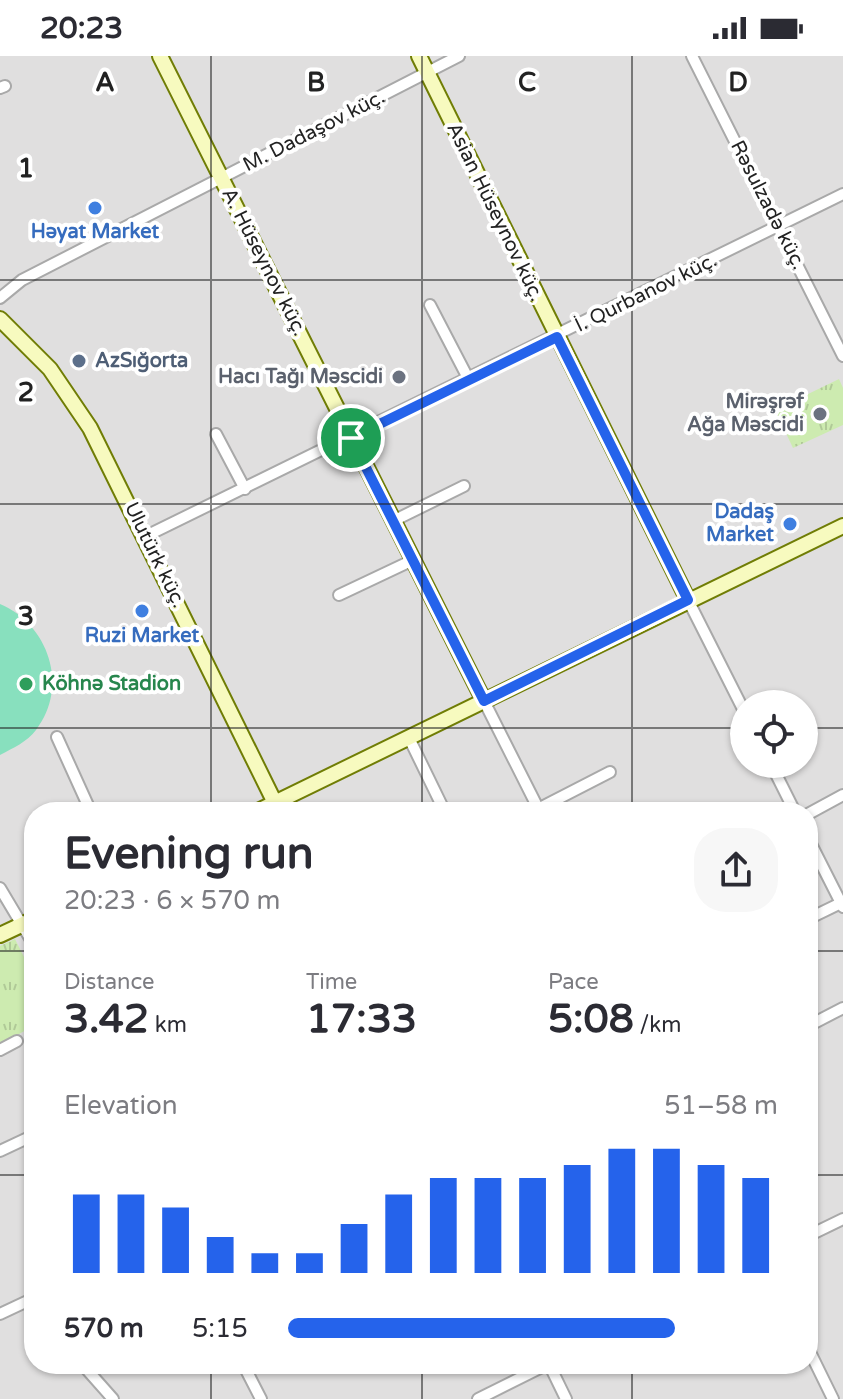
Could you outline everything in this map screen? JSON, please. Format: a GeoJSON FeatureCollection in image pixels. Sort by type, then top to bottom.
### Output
{"type":"FeatureCollection","features":[{"type":"Feature","properties":{"kind":"street","name":"A. Hüseynov küç."},"geometry":{"type":"LineString","coordinates":[[160,56],[534,802]]}},
{"type":"Feature","properties":{"kind":"street","name":"Asian Hüseynov küç."},"geometry":{"type":"LineString","coordinates":[[419,56],[733,690]]}},
{"type":"Feature","properties":{"kind":"street","name":"M. Dadaşov küç."},"geometry":{"type":"LineString","coordinates":[[0,298],[22,280],[459,56]]}},
{"type":"Feature","properties":{"kind":"street","name":"Rəsulzadə küç."},"geometry":{"type":"LineString","coordinates":[[692,56],[843,356]]}},
{"type":"Feature","properties":{"kind":"street","name":"İ. Qurbanov küç."},"geometry":{"type":"LineString","coordinates":[[146,536],[780,228],[843,194]]}},
{"type":"Feature","properties":{"kind":"street"},"geometry":{"type":"LineString","coordinates":[[430,305],[469,380]]}},
{"type":"Feature","properties":{"kind":"street","name":"Ulutürk küç."},"geometry":{"type":"LineString","coordinates":[[0,319],[50,369],[69,395],[146,536],[275,802]]}},
{"type":"Feature","properties":{"kind":"street"},"geometry":{"type":"LineString","coordinates":[[216,434],[245,489]]}},
{"type":"Feature","properties":{"kind":"street"},"geometry":{"type":"LineString","coordinates":[[393,521],[464,486]]}},
{"type":"Feature","properties":{"kind":"street"},"geometry":{"type":"LineString","coordinates":[[287,802],[409,738],[843,526]]}},
{"type":"Feature","properties":{"kind":"street"},"geometry":{"type":"LineString","coordinates":[[339,595],[413,560]]}},
{"type":"Feature","properties":{"kind":"street"},"geometry":{"type":"LineString","coordinates":[[57,737],[84,802]]}},
{"type":"Feature","properties":{"kind":"street"},"geometry":{"type":"LineString","coordinates":[[409,738],[440,802]]}},
{"type":"Feature","properties":{"kind":"street"},"geometry":{"type":"LineString","coordinates":[[555,802],[610,772]]}},
{"type":"Feature","properties":{"kind":"street"},"geometry":{"type":"LineString","coordinates":[[778,778],[790,802]]}},
{"type":"Feature","properties":{"kind":"street"},"geometry":{"type":"LineString","coordinates":[[818,809],[843,795]]}},
{"type":"Feature","properties":{"kind":"street"},"geometry":{"type":"LineString","coordinates":[[818,857],[842,904],[818,915]]}},
{"type":"Feature","properties":{"kind":"street"},"geometry":{"type":"LineString","coordinates":[[0,888],[24,916]]}},
{"type":"Feature","properties":{"kind":"street"},"geometry":{"type":"LineString","coordinates":[[0,935],[24,923]]}},
{"type":"Feature","properties":{"kind":"street"},"geometry":{"type":"LineString","coordinates":[[818,1021],[843,1008]]}},
{"type":"Feature","properties":{"kind":"street"},"geometry":{"type":"LineString","coordinates":[[0,1050],[17,1041]]}},
{"type":"Feature","properties":{"kind":"street"},"geometry":{"type":"LineString","coordinates":[[0,1151],[24,1140]]}},
{"type":"Feature","properties":{"kind":"street"},"geometry":{"type":"LineString","coordinates":[[818,1231],[843,1219]]}},
{"type":"Feature","properties":{"kind":"street"},"geometry":{"type":"LineString","coordinates":[[0,1314],[24,1303]]}},
{"type":"Feature","properties":{"kind":"street"},"geometry":{"type":"LineString","coordinates":[[818,1368],[833,1399]]}},
{"type":"Feature","properties":{"kind":"street"},"geometry":{"type":"LineString","coordinates":[[91,1374],[113,1399]]}},
{"type":"Feature","properties":{"kind":"street"},"geometry":{"type":"LineString","coordinates":[[248,1374],[261,1399]]}},
{"type":"Feature","properties":{"kind":"street"},"geometry":{"type":"LineString","coordinates":[[478,1399],[528,1374]]}},
{"type":"Feature","properties":{"kind":"street"},"geometry":{"type":"LineString","coordinates":[[553,1374],[566,1399]]}},
{"type":"Feature","properties":{"kind":"shaded area"},"geometry":{"type":"Polygon","coordinates":[[[0,56],[843,56],[843,1399],[0,1399],[0,56]]]}},
{"type":"Feature","properties":{"kind":"green space"},"geometry":{"type":"Polygon","coordinates":[[[839,379],[843,388],[843,425],[793,448],[775,410],[839,379]]]}},
{"type":"Feature","properties":{"kind":"green space","name":"Köhnə Stadion"},"geometry":{"type":"Polygon","coordinates":[[[0,604],[17,613],[31,626],[49,658],[52,676],[46,713],[36,730],[0,755],[0,604]]]}},
{"type":"Feature","properties":{"kind":"green space"},"geometry":{"type":"Polygon","coordinates":[[[15,939],[24,957],[24,1031],[0,1044],[0,946],[15,939]]]}},
{"type":"Feature","properties":{"kind":"place","name":"Həyat Market"},"geometry":{"type":"Point","coordinates":[95,208]}},
{"type":"Feature","properties":{"kind":"place","name":"AzSığorta"},"geometry":{"type":"Point","coordinates":[79,361]}},
{"type":"Feature","properties":{"kind":"place","name":"Hacı Tağı Məscidi"},"geometry":{"type":"Point","coordinates":[399,377]}},
{"type":"Feature","properties":{"kind":"place","name":"Mirəşrəf Ağa Məscidi"},"geometry":{"type":"Point","coordinates":[820,414]}},
{"type":"Feature","properties":{"kind":"place","name":"Dadaş Market"},"geometry":{"type":"Point","coordinates":[790,524]}},
{"type":"Feature","properties":{"kind":"place","name":"Ruzi Market"},"geometry":{"type":"Point","coordinates":[142,611]}},
{"type":"Feature","properties":{"kind":"place","name":"Köhnə Stadion"},"geometry":{"type":"Point","coordinates":[26,684]}},
{"type":"Feature","properties":{"kind":"route"},"geometry":{"type":"LineString","coordinates":[[557,337],[688,600],[484,701],[351,438],[557,337]]}}]}
